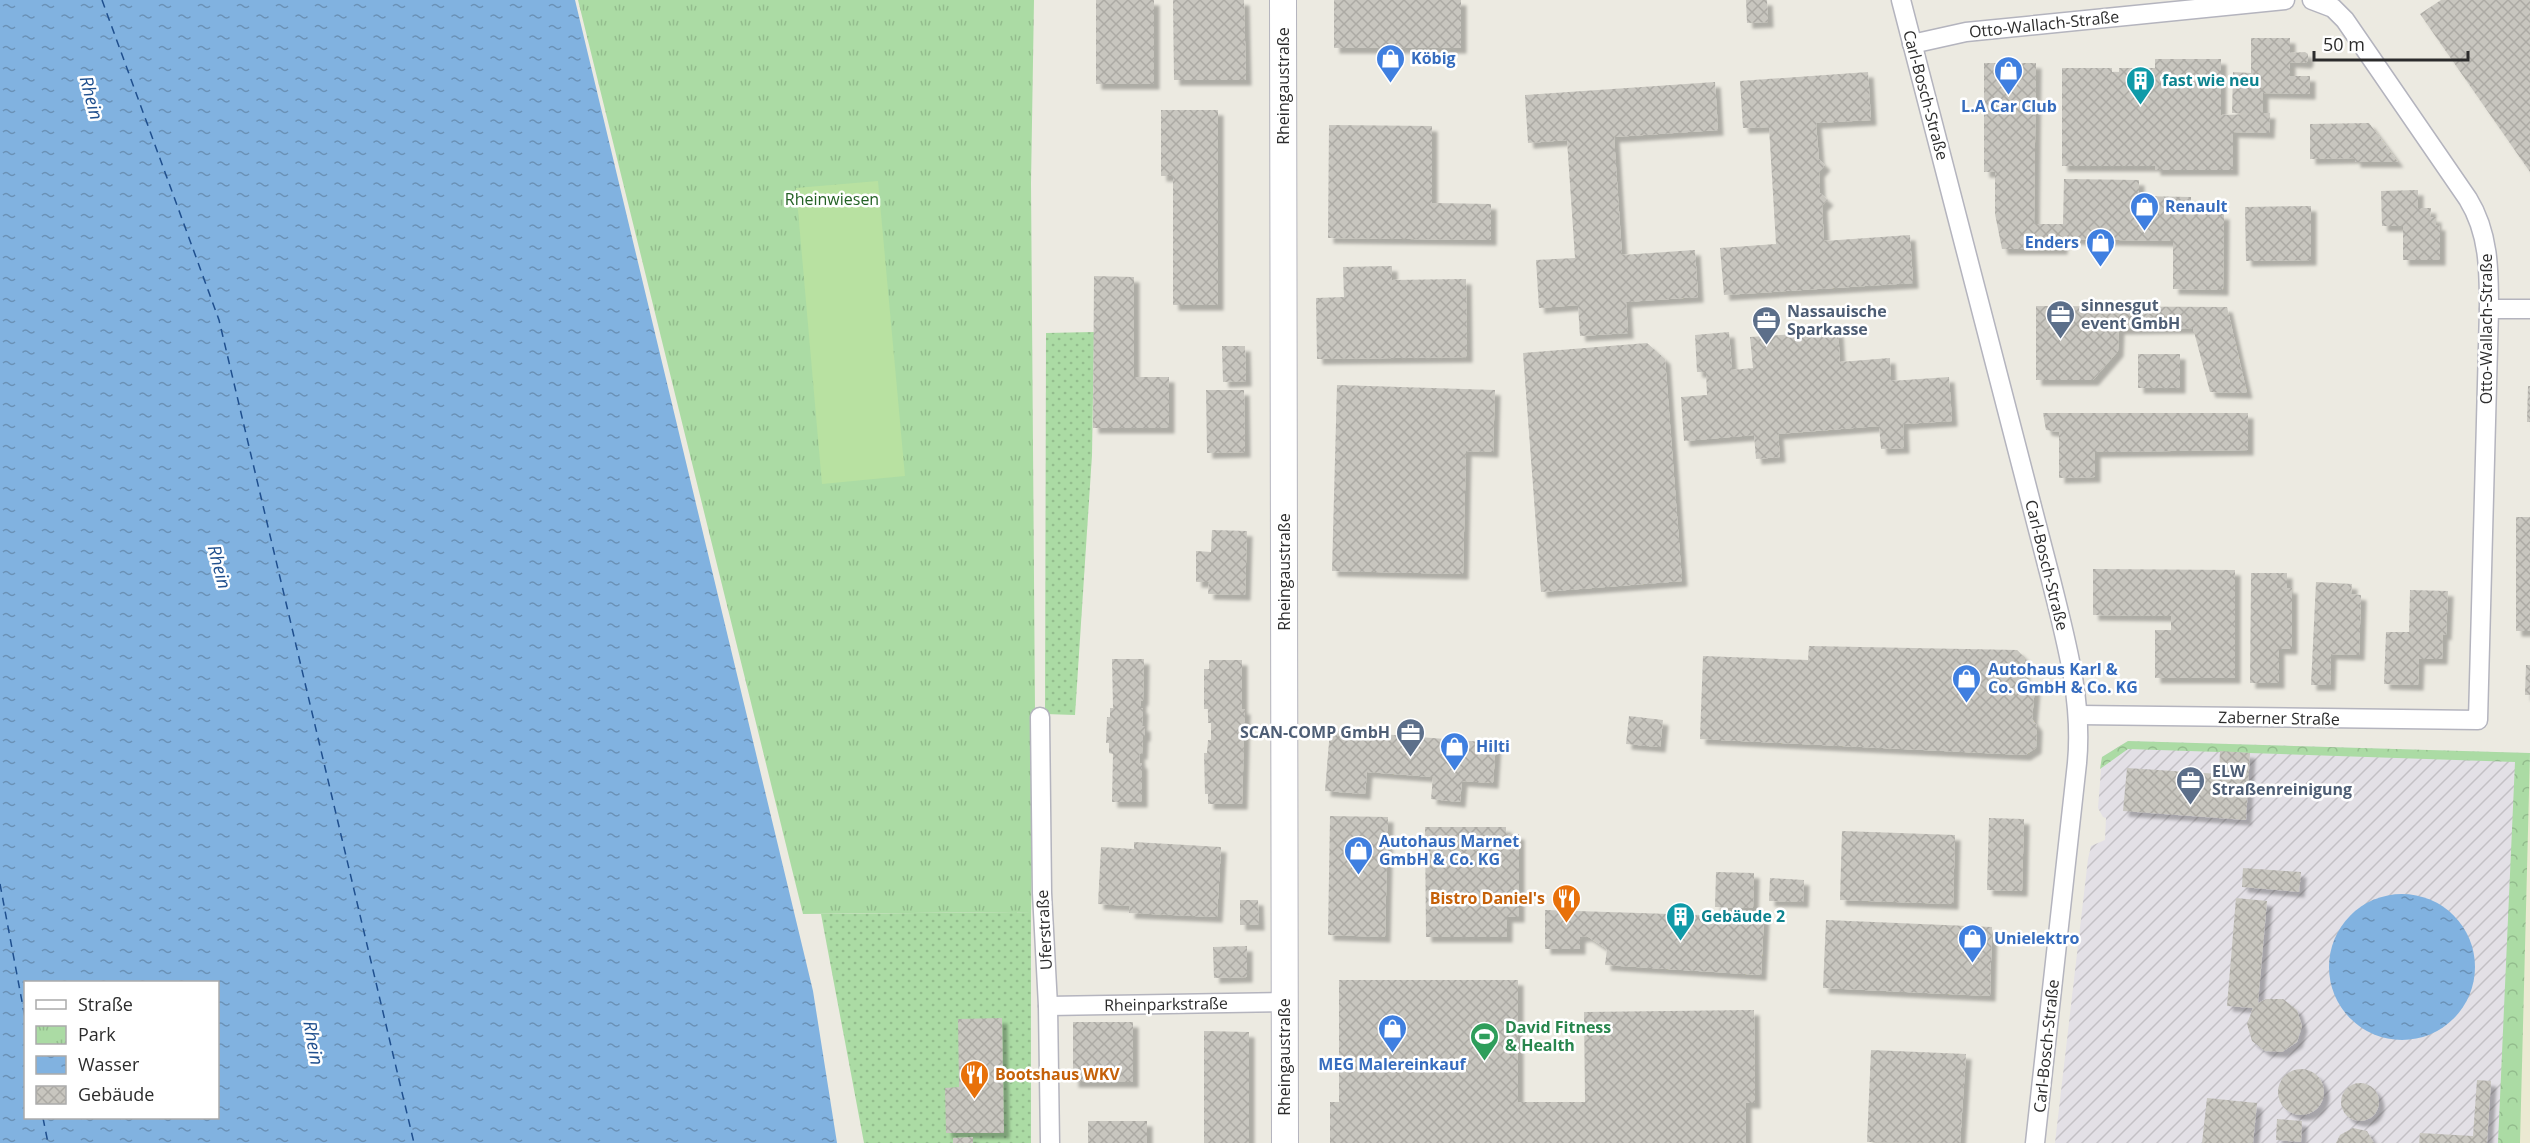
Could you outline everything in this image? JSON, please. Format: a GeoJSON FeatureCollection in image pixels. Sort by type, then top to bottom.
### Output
{"type":"FeatureCollection","features":[{"type":"Feature","properties":{"kind":"street","name":"Rheingaustraße"},"geometry":{"type":"LineString","coordinates":[[1283,0],[1284,1143]]}},
{"type":"Feature","properties":{"kind":"street","name":"Carl-Bosch-Straße"},"geometry":{"type":"LineString","coordinates":[[1901,0],[2048,568],[2071,664],[2079,715],[2077,763],[2035,1143]]}},
{"type":"Feature","properties":{"kind":"street","name":"Otto-Wallach-Straße"},"geometry":{"type":"LineString","coordinates":[[1912,44],[1966,32],[2285,0]]}},
{"type":"Feature","properties":{"kind":"street","name":"Otto-Wallach-Straße"},"geometry":{"type":"LineString","coordinates":[[2312,0],[2333,8],[2345,20],[2474,209],[2486,245],[2489,269],[2489,309],[2478,720]]}},
{"type":"Feature","properties":{"kind":"street"},"geometry":{"type":"LineString","coordinates":[[2489,309],[2530,309]]}},
{"type":"Feature","properties":{"kind":"street","name":"Zaberner Straße"},"geometry":{"type":"LineString","coordinates":[[2079,715],[2478,720]]}},
{"type":"Feature","properties":{"kind":"street","name":"Uferstraße"},"geometry":{"type":"LineString","coordinates":[[1040,717],[1042,893],[1048,1006],[1050,1143]]}},
{"type":"Feature","properties":{"kind":"street","name":"Rheinparkstraße"},"geometry":{"type":"LineString","coordinates":[[1048,1006],[1284,1002]]}},
{"type":"Feature","properties":{"kind":"shaded area"},"geometry":{"type":"Polygon","coordinates":[[[2128,741],[2525,753],[2509,1143],[2055,1143],[2088,859],[2091,846],[2105,840],[2106,818],[2098,808],[2102,757],[2128,741]]]}},
{"type":"Feature","properties":{"kind":"shaded area"},"geometry":{"type":"Polygon","coordinates":[[[2530,753],[2530,1143],[2509,1143],[2530,753]]]}},
{"type":"Feature","properties":{"kind":"green space","name":"Rheinwiesen"},"geometry":{"type":"Polygon","coordinates":[[[578,0],[1034,0],[1031,183],[1035,710],[1031,912],[803,914],[578,0]]]}},
{"type":"Feature","properties":{"kind":"green space"},"geometry":{"type":"Polygon","coordinates":[[[878,181],[905,476],[822,484],[796,188],[878,181]]]}},
{"type":"Feature","properties":{"kind":"green space"},"geometry":{"type":"Polygon","coordinates":[[[1094,332],[1092,455],[1075,715],[1045,714],[1046,333],[1094,332]]]}},
{"type":"Feature","properties":{"kind":"green space"},"geometry":{"type":"Polygon","coordinates":[[[2128,741],[2530,753],[2520,1143],[2498,1143],[2515,762],[2128,749],[2100,769],[2102,757],[2128,741]]]}},
{"type":"Feature","properties":{"kind":"green space"},"geometry":{"type":"Polygon","coordinates":[[[1031,912],[1031,1143],[864,1143],[821,914],[1031,912]]]}},
{"type":"Feature","properties":{"kind":"water","name":"Rhein"},"geometry":{"type":"Polygon","coordinates":[[[0,0],[575,0],[813,991],[837,1143],[0,1143],[0,0]]]}},
{"type":"Feature","properties":{"kind":"water"},"geometry":{"type":"Polygon","coordinates":[[[2402,894],[2430,899],[2454,915],[2470,939],[2475,967],[2470,995],[2454,1019],[2430,1035],[2402,1040],[2374,1035],[2350,1019],[2334,995],[2329,967],[2334,939],[2350,915],[2374,899],[2402,894]]]}},
{"type":"Feature","properties":{"kind":"building"},"geometry":{"type":"Polygon","coordinates":[[[1096,0],[1154,0],[1154,84],[1096,84],[1096,0]]]}},
{"type":"Feature","properties":{"kind":"building"},"geometry":{"type":"Polygon","coordinates":[[[1173,0],[1244,0],[1246,80],[1174,80],[1173,0]]]}},
{"type":"Feature","properties":{"kind":"building"},"geometry":{"type":"Polygon","coordinates":[[[1334,0],[1461,0],[1461,48],[1334,48],[1334,0]]]}},
{"type":"Feature","properties":{"kind":"building"},"geometry":{"type":"Polygon","coordinates":[[[1746,0],[1767,0],[1768,22],[1747,23],[1746,0]]]}},
{"type":"Feature","properties":{"kind":"building"},"geometry":{"type":"Polygon","coordinates":[[[2441,0],[2530,0],[2530,172],[2420,14],[2441,0]]]}},
{"type":"Feature","properties":{"kind":"building","name":"fast wie neu"},"geometry":{"type":"Polygon","coordinates":[[[2251,38],[2290,38],[2290,53],[2305,52],[2308,54],[2306,63],[2290,62],[2290,76],[2310,76],[2310,94],[2263,93],[2263,113],[2270,113],[2269,133],[2233,132],[2233,170],[2155,170],[2155,166],[2062,166],[2062,68],[2112,68],[2112,72],[2119,72],[2119,68],[2155,68],[2155,59],[2221,59],[2221,115],[2254,114],[2232,113],[2233,72],[2251,73],[2251,38]]]}},
{"type":"Feature","properties":{"kind":"building"},"geometry":{"type":"Polygon","coordinates":[[[1984,63],[2036,63],[2034,224],[2063,224],[2064,179],[2139,180],[2139,196],[2191,197],[2191,214],[2224,214],[2223,290],[2173,289],[2173,241],[2063,239],[2062,249],[2002,249],[1995,214],[1995,172],[1984,172],[1984,63]]]}},
{"type":"Feature","properties":{"kind":"building"},"geometry":{"type":"Polygon","coordinates":[[[1868,72],[1871,120],[1816,123],[1819,159],[1825,165],[1819,172],[1820,193],[1828,200],[1822,206],[1824,241],[1910,235],[1913,283],[1724,295],[1720,248],[1776,244],[1769,127],[1743,128],[1740,81],[1868,72]]]}},
{"type":"Feature","properties":{"kind":"building"},"geometry":{"type":"Polygon","coordinates":[[[1715,82],[1718,130],[1614,137],[1622,255],[1695,250],[1698,297],[1626,302],[1628,333],[1580,336],[1578,305],[1539,308],[1536,260],[1575,258],[1567,140],[1528,143],[1525,95],[1715,82]]]}},
{"type":"Feature","properties":{"kind":"building"},"geometry":{"type":"Polygon","coordinates":[[[1161,110],[1218,110],[1218,305],[1173,305],[1173,176],[1161,176],[1161,110]]]}},
{"type":"Feature","properties":{"kind":"building"},"geometry":{"type":"Polygon","coordinates":[[[2369,123],[2398,162],[2355,162],[2355,158],[2310,159],[2310,124],[2369,123]]]}},
{"type":"Feature","properties":{"kind":"building"},"geometry":{"type":"Polygon","coordinates":[[[1329,125],[1432,126],[1432,203],[1491,204],[1491,240],[1328,238],[1329,125]]]}},
{"type":"Feature","properties":{"kind":"building"},"geometry":{"type":"Polygon","coordinates":[[[2418,190],[2418,208],[2431,208],[2430,217],[2436,217],[2436,225],[2440,225],[2440,260],[2403,260],[2403,226],[2382,226],[2381,191],[2418,190]]]}},
{"type":"Feature","properties":{"kind":"building"},"geometry":{"type":"Polygon","coordinates":[[[2311,206],[2311,260],[2246,261],[2245,207],[2311,206]]]}},
{"type":"Feature","properties":{"kind":"building"},"geometry":{"type":"Polygon","coordinates":[[[1392,266],[1392,280],[1466,279],[1467,357],[1317,359],[1316,298],[1344,297],[1343,267],[1392,266]]]}},
{"type":"Feature","properties":{"kind":"building"},"geometry":{"type":"Polygon","coordinates":[[[1094,276],[1134,277],[1134,377],[1169,377],[1169,428],[1093,428],[1094,276]]]}},
{"type":"Feature","properties":{"kind":"building"},"geometry":{"type":"Polygon","coordinates":[[[2036,306],[2227,307],[2247,393],[2210,392],[2193,328],[2119,329],[2118,351],[2093,380],[2036,380],[2036,306]]]}},
{"type":"Feature","properties":{"kind":"building"},"geometry":{"type":"Polygon","coordinates":[[[1838,331],[1840,362],[1890,358],[1891,381],[1949,377],[1952,421],[1903,424],[1904,448],[1881,449],[1879,426],[1778,434],[1780,457],[1756,459],[1754,435],[1684,441],[1681,397],[1707,395],[1706,372],[1697,372],[1695,335],[1729,332],[1732,370],[1753,368],[1750,337],[1838,331]]]}},
{"type":"Feature","properties":{"kind":"building"},"geometry":{"type":"Polygon","coordinates":[[[1647,343],[1665,359],[1682,581],[1541,592],[1523,353],[1647,343]]]}},
{"type":"Feature","properties":{"kind":"building"},"geometry":{"type":"Polygon","coordinates":[[[1222,346],[1245,346],[1246,381],[1223,382],[1222,346]]]}},
{"type":"Feature","properties":{"kind":"building"},"geometry":{"type":"Polygon","coordinates":[[[2138,354],[2180,354],[2180,388],[2138,388],[2138,354]]]}},
{"type":"Feature","properties":{"kind":"building"},"geometry":{"type":"Polygon","coordinates":[[[1337,385],[1495,390],[1493,452],[1466,451],[1463,574],[1332,571],[1337,385]]]}},
{"type":"Feature","properties":{"kind":"building"},"geometry":{"type":"Polygon","coordinates":[[[2528,386],[2530,386],[2530,422],[2527,422],[2528,386]]]}},
{"type":"Feature","properties":{"kind":"building"},"geometry":{"type":"Polygon","coordinates":[[[1206,390],[1244,390],[1245,452],[1207,453],[1206,390]]]}},
{"type":"Feature","properties":{"kind":"building"},"geometry":{"type":"Polygon","coordinates":[[[2043,413],[2248,413],[2248,450],[2095,452],[2095,477],[2059,478],[2059,432],[2046,430],[2043,413]]]}},
{"type":"Feature","properties":{"kind":"building"},"geometry":{"type":"Polygon","coordinates":[[[2516,517],[2530,517],[2530,631],[2516,631],[2516,517]]]}},
{"type":"Feature","properties":{"kind":"building"},"geometry":{"type":"Polygon","coordinates":[[[1212,530],[1247,531],[1245,595],[1208,594],[1209,582],[1196,582],[1196,551],[1211,552],[1212,530]]]}},
{"type":"Feature","properties":{"kind":"building"},"geometry":{"type":"Polygon","coordinates":[[[2093,569],[2235,570],[2235,678],[2155,678],[2155,630],[2171,630],[2171,616],[2093,615],[2093,569]]]}},
{"type":"Feature","properties":{"kind":"building"},"geometry":{"type":"Polygon","coordinates":[[[2251,573],[2287,573],[2287,588],[2292,588],[2292,649],[2279,649],[2279,683],[2250,683],[2251,573]]]}},
{"type":"Feature","properties":{"kind":"building"},"geometry":{"type":"Polygon","coordinates":[[[2316,582],[2352,584],[2351,594],[2361,595],[2359,655],[2331,654],[2330,685],[2311,685],[2316,582]]]}},
{"type":"Feature","properties":{"kind":"building"},"geometry":{"type":"Polygon","coordinates":[[[2410,590],[2448,591],[2446,635],[2443,634],[2442,659],[2419,659],[2418,685],[2384,684],[2386,632],[2409,632],[2410,590]]]}},
{"type":"Feature","properties":{"kind":"building"},"geometry":{"type":"Polygon","coordinates":[[[1809,646],[2017,650],[2025,658],[2024,676],[2035,687],[2032,719],[2037,726],[2036,748],[2025,755],[1700,739],[1703,656],[1808,660],[1809,646]]]}},
{"type":"Feature","properties":{"kind":"building"},"geometry":{"type":"Polygon","coordinates":[[[1112,659],[1144,659],[1141,709],[1143,708],[1142,726],[1145,726],[1145,736],[1143,736],[1142,754],[1139,754],[1140,763],[1142,763],[1142,802],[1112,802],[1113,754],[1109,753],[1109,743],[1106,743],[1107,717],[1110,717],[1110,708],[1113,708],[1112,659]]]}},
{"type":"Feature","properties":{"kind":"building"},"geometry":{"type":"Polygon","coordinates":[[[1209,660],[1242,660],[1242,709],[1245,709],[1242,804],[1208,804],[1208,794],[1205,794],[1204,753],[1207,753],[1208,740],[1211,740],[1211,723],[1208,723],[1208,709],[1204,709],[1204,669],[1209,669],[1209,660]]]}},
{"type":"Feature","properties":{"kind":"building"},"geometry":{"type":"Polygon","coordinates":[[[2526,665],[2530,665],[2530,695],[2525,695],[2526,665]]]}},
{"type":"Feature","properties":{"kind":"building"},"geometry":{"type":"Polygon","coordinates":[[[1629,716],[1663,720],[1660,747],[1626,744],[1629,716]]]}},
{"type":"Feature","properties":{"kind":"building","name":"SCAN-COMP GmbH"},"geometry":{"type":"Polygon","coordinates":[[[1330,730],[1496,743],[1493,783],[1462,781],[1460,802],[1431,799],[1433,777],[1367,772],[1365,794],[1325,791],[1330,730]]]}},
{"type":"Feature","properties":{"kind":"building"},"geometry":{"type":"Polygon","coordinates":[[[2220,751],[2250,753],[2246,820],[2123,811],[2127,768],[2219,774],[2220,751]]]}},
{"type":"Feature","properties":{"kind":"building","name":"Autohaus Marnet GmbH & Co. KG"},"geometry":{"type":"Polygon","coordinates":[[[1330,816],[1388,817],[1385,937],[1328,935],[1330,816]]]}},
{"type":"Feature","properties":{"kind":"building"},"geometry":{"type":"Polygon","coordinates":[[[1989,818],[2024,819],[2022,891],[1987,890],[1989,818]]]}},
{"type":"Feature","properties":{"kind":"building"},"geometry":{"type":"Polygon","coordinates":[[[1425,827],[1506,827],[1506,834],[1519,834],[1519,917],[1507,917],[1507,937],[1426,937],[1425,827]]]}},
{"type":"Feature","properties":{"kind":"building"},"geometry":{"type":"Polygon","coordinates":[[[1842,831],[1955,835],[1953,904],[1840,900],[1842,831]]]}},
{"type":"Feature","properties":{"kind":"building"},"geometry":{"type":"Polygon","coordinates":[[[1134,842],[1221,847],[1217,917],[1129,913],[1130,906],[1098,904],[1101,847],[1134,849],[1134,842]]]}},
{"type":"Feature","properties":{"kind":"building"},"geometry":{"type":"Polygon","coordinates":[[[2243,868],[2301,872],[2299,892],[2242,887],[2243,868]]]}},
{"type":"Feature","properties":{"kind":"building"},"geometry":{"type":"Polygon","coordinates":[[[1716,872],[1754,873],[1753,908],[1715,907],[1716,872]]]}},
{"type":"Feature","properties":{"kind":"building"},"geometry":{"type":"Polygon","coordinates":[[[1770,878],[1804,880],[1803,902],[1769,901],[1770,878]]]}},
{"type":"Feature","properties":{"kind":"building"},"geometry":{"type":"Polygon","coordinates":[[[2236,898],[2267,901],[2258,1003],[2266,999],[2283,999],[2297,1010],[2302,1026],[2297,1042],[2282,1052],[2265,1051],[2252,1041],[2247,1024],[2253,1008],[2227,1006],[2236,898]]]}},
{"type":"Feature","properties":{"kind":"building"},"geometry":{"type":"Polygon","coordinates":[[[1240,900],[1258,900],[1259,925],[1240,925],[1240,900]]]}},
{"type":"Feature","properties":{"kind":"building","name":"Gebäude 2"},"geometry":{"type":"Polygon","coordinates":[[[1545,910],[1764,917],[1761,975],[1605,965],[1607,949],[1587,936],[1580,937],[1580,949],[1545,949],[1545,910]]]}},
{"type":"Feature","properties":{"kind":"building"},"geometry":{"type":"Polygon","coordinates":[[[1826,920],[1992,927],[1990,996],[1823,988],[1826,920]]]}},
{"type":"Feature","properties":{"kind":"building"},"geometry":{"type":"Polygon","coordinates":[[[1247,946],[1247,977],[1214,978],[1213,947],[1247,946]]]}},
{"type":"Feature","properties":{"kind":"building"},"geometry":{"type":"Polygon","coordinates":[[[1339,980],[1518,980],[1518,1102],[1585,1102],[1584,1012],[1754,1010],[1755,1103],[1746,1103],[1746,1143],[1330,1143],[1330,1102],[1339,1102],[1339,980]]]}},
{"type":"Feature","properties":{"kind":"building"},"geometry":{"type":"Polygon","coordinates":[[[1002,1018],[1004,1133],[946,1133],[945,1088],[959,1087],[958,1019],[1002,1018]]]}},
{"type":"Feature","properties":{"kind":"building"},"geometry":{"type":"Polygon","coordinates":[[[1073,1022],[1133,1022],[1133,1082],[1073,1082],[1073,1022]]]}},
{"type":"Feature","properties":{"kind":"building"},"geometry":{"type":"Polygon","coordinates":[[[1204,1031],[1249,1032],[1249,1143],[1204,1143],[1204,1031]]]}},
{"type":"Feature","properties":{"kind":"building"},"geometry":{"type":"Polygon","coordinates":[[[1871,1050],[1966,1054],[1960,1143],[1867,1142],[1871,1050]]]}},
{"type":"Feature","properties":{"kind":"building"},"geometry":{"type":"Polygon","coordinates":[[[2301,1069],[2317,1076],[2324,1092],[2317,1108],[2301,1115],[2285,1108],[2278,1092],[2285,1076],[2301,1069]]]}},
{"type":"Feature","properties":{"kind":"building"},"geometry":{"type":"Polygon","coordinates":[[[2477,1080],[2491,1081],[2487,1143],[2419,1143],[2420,1133],[2473,1136],[2477,1080]]]}},
{"type":"Feature","properties":{"kind":"building"},"geometry":{"type":"Polygon","coordinates":[[[2360,1083],[2374,1088],[2379,1102],[2374,1116],[2360,1121],[2346,1116],[2341,1102],[2346,1088],[2360,1083]]]}},
{"type":"Feature","properties":{"kind":"building"},"geometry":{"type":"Polygon","coordinates":[[[2207,1098],[2257,1103],[2253,1143],[2202,1143],[2207,1098]]]}},
{"type":"Feature","properties":{"kind":"building"},"geometry":{"type":"Polygon","coordinates":[[[2277,1119],[2302,1121],[2301,1142],[2276,1140],[2277,1119]]]}},
{"type":"Feature","properties":{"kind":"building"},"geometry":{"type":"Polygon","coordinates":[[[1088,1121],[1147,1121],[1147,1143],[1088,1143],[1088,1121]]]}},
{"type":"Feature","properties":{"kind":"building"},"geometry":{"type":"Polygon","coordinates":[[[2353,1128],[2367,1131],[2374,1143],[2336,1143],[2340,1135],[2353,1128]]]}},
{"type":"Feature","properties":{"kind":"building"},"geometry":{"type":"Polygon","coordinates":[[[973,1137],[973,1143],[953,1143],[953,1138],[973,1137]]]}},
{"type":"Feature","properties":{"kind":"ferry route"},"geometry":{"type":"LineString","coordinates":[[102,0],[219,320],[414,1143]]}},
{"type":"Feature","properties":{"kind":"ferry route"},"geometry":{"type":"LineString","coordinates":[[0,884],[24,1012]]}},
{"type":"Feature","properties":{"kind":"ferry route"},"geometry":{"type":"LineString","coordinates":[[43,1119],[48,1143]]}},
{"type":"Feature","properties":{"kind":"place","name":"Köbig"},"geometry":{"type":"Point","coordinates":[1390,84]}},
{"type":"Feature","properties":{"kind":"place","name":"L.A Car Club"},"geometry":{"type":"Point","coordinates":[2009,96]}},
{"type":"Feature","properties":{"kind":"place","name":"fast wie neu"},"geometry":{"type":"Point","coordinates":[2141,106]}},
{"type":"Feature","properties":{"kind":"place","name":"Renault"},"geometry":{"type":"Point","coordinates":[2144,232]}},
{"type":"Feature","properties":{"kind":"place","name":"Enders"},"geometry":{"type":"Point","coordinates":[2100,268]}},
{"type":"Feature","properties":{"kind":"place","name":"sinnesgut event GmbH"},"geometry":{"type":"Point","coordinates":[2060,340]}},
{"type":"Feature","properties":{"kind":"place","name":"Nassauische Sparkasse"},"geometry":{"type":"Point","coordinates":[1766,346]}},
{"type":"Feature","properties":{"kind":"place","name":"Autohaus Karl & Co. GmbH & Co. KG"},"geometry":{"type":"Point","coordinates":[1967,704]}},
{"type":"Feature","properties":{"kind":"place","name":"SCAN-COMP GmbH"},"geometry":{"type":"Point","coordinates":[1411,758]}},
{"type":"Feature","properties":{"kind":"place","name":"Hilti"},"geometry":{"type":"Point","coordinates":[1455,772]}},
{"type":"Feature","properties":{"kind":"place","name":"ELW Straßenreinigung"},"geometry":{"type":"Point","coordinates":[2191,806]}},
{"type":"Feature","properties":{"kind":"place","name":"Autohaus Marnet GmbH & Co. KG"},"geometry":{"type":"Point","coordinates":[1358,876]}},
{"type":"Feature","properties":{"kind":"place","name":"Bistro Daniel's"},"geometry":{"type":"Point","coordinates":[1566,924]}},
{"type":"Feature","properties":{"kind":"place","name":"Gebäude 2"},"geometry":{"type":"Point","coordinates":[1680,942]}},
{"type":"Feature","properties":{"kind":"place","name":"Unielektro"},"geometry":{"type":"Point","coordinates":[1973,964]}},
{"type":"Feature","properties":{"kind":"place","name":"MEG Malereinkauf"},"geometry":{"type":"Point","coordinates":[1392,1054]}},
{"type":"Feature","properties":{"kind":"place","name":"David Fitness & Health"},"geometry":{"type":"Point","coordinates":[1484,1062]}},
{"type":"Feature","properties":{"kind":"place","name":"Bootshaus WKV"},"geometry":{"type":"Point","coordinates":[974,1100]}}]}
